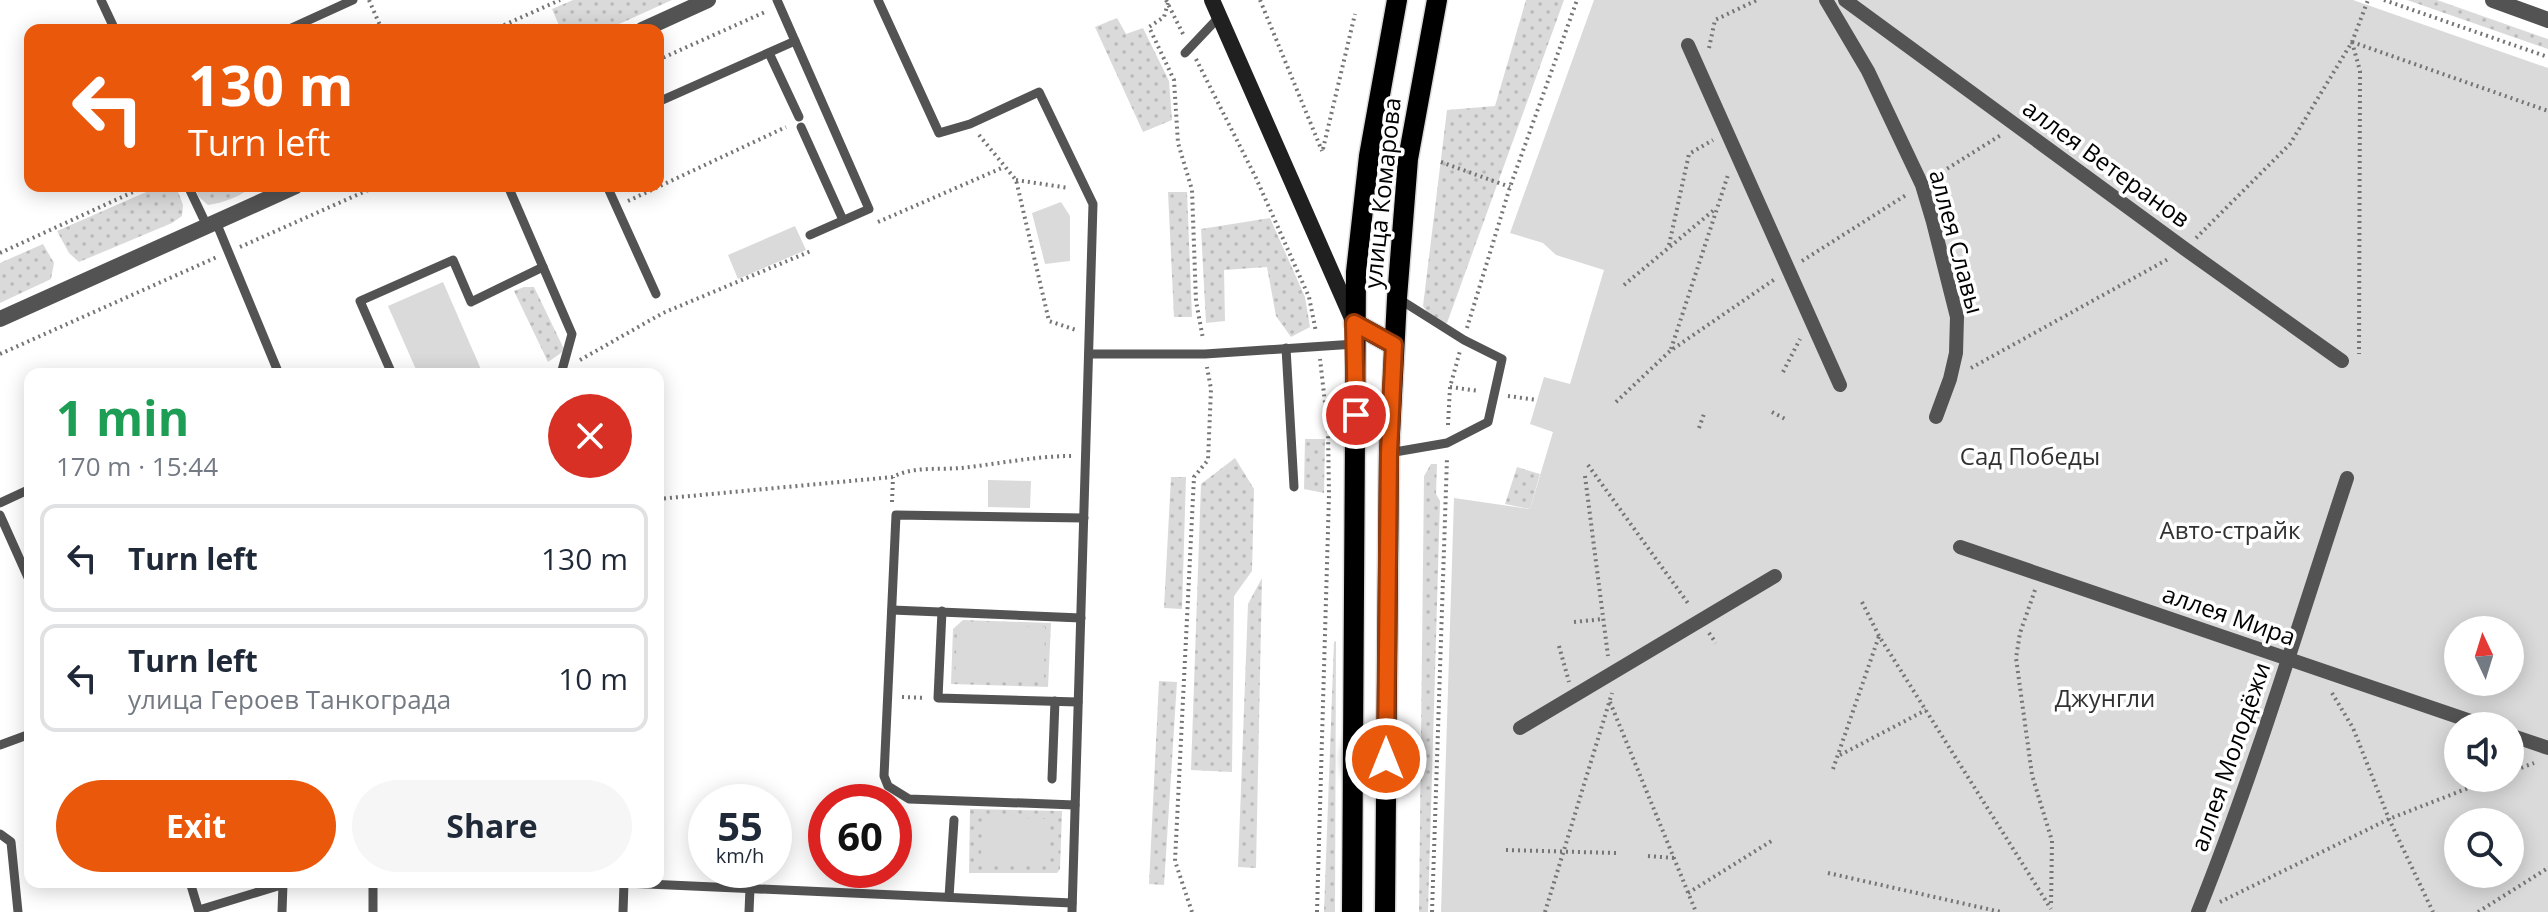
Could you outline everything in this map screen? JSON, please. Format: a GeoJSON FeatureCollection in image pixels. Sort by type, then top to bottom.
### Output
{"type":"FeatureCollection","features":[{"type":"Feature","properties":{"kind":"main road"},"geometry":{"type":"LineString","coordinates":[[1212,0],[1354,323],[1394,345]]}},
{"type":"Feature","properties":{"kind":"main road","name":"улица Комарова"},"geometry":{"type":"LineString","coordinates":[[1352,912],[1356,272],[1369,156],[1397,0]]}},
{"type":"Feature","properties":{"kind":"main road","name":"улица Комарова"},"geometry":{"type":"LineString","coordinates":[[1385,912],[1389,453],[1394,345],[1408,159],[1437,0]]}},
{"type":"Feature","properties":{"kind":"street"},"geometry":{"type":"LineString","coordinates":[[655,24],[708,0]]}},
{"type":"Feature","properties":{"kind":"street","name":"аллея Славы"},"geometry":{"type":"LineString","coordinates":[[1826,0],[1868,71],[1922,185],[1957,317],[1956,353],[1936,417]]}},
{"type":"Feature","properties":{"kind":"street","name":"аллея Ветеранов"},"geometry":{"type":"LineString","coordinates":[[1845,0],[2342,361]]}},
{"type":"Feature","properties":{"kind":"street"},"geometry":{"type":"LineString","coordinates":[[2493,0],[2548,20]]}},
{"type":"Feature","properties":{"kind":"street"},"geometry":{"type":"LineString","coordinates":[[1688,45],[1840,385]]}},
{"type":"Feature","properties":{"kind":"street"},"geometry":{"type":"LineString","coordinates":[[0,319],[283,192]]}},
{"type":"Feature","properties":{"kind":"street","name":"аллея Молодёжи"},"geometry":{"type":"LineString","coordinates":[[2198,912],[2288,659],[2347,478]]}},
{"type":"Feature","properties":{"kind":"street","name":"аллея Мира"},"geometry":{"type":"LineString","coordinates":[[1960,547],[2444,712]]}},
{"type":"Feature","properties":{"kind":"street"},"geometry":{"type":"LineString","coordinates":[[1520,728],[1775,576]]}},
{"type":"Feature","properties":{"kind":"street"},"geometry":{"type":"LineString","coordinates":[[2524,740],[2548,748]]}},
{"type":"Feature","properties":{"kind":"lane"},"geometry":{"type":"LineString","coordinates":[[101,0],[112,24]]}},
{"type":"Feature","properties":{"kind":"lane"},"geometry":{"type":"LineString","coordinates":[[300,24],[353,0]]}},
{"type":"Feature","properties":{"kind":"lane"},"geometry":{"type":"LineString","coordinates":[[749,912],[750,888],[949,897],[1072,907],[1093,204],[1039,92],[970,124],[939,133],[878,0]]}},
{"type":"Feature","properties":{"kind":"lane"},"geometry":{"type":"LineString","coordinates":[[779,3],[869,209],[810,235]]}},
{"type":"Feature","properties":{"kind":"lane"},"geometry":{"type":"LineString","coordinates":[[1188,51],[1220,16]]}},
{"type":"Feature","properties":{"kind":"lane"},"geometry":{"type":"LineString","coordinates":[[664,99],[795,41]]}},
{"type":"Feature","properties":{"kind":"lane"},"geometry":{"type":"LineString","coordinates":[[769,53],[843,220]]}},
{"type":"Feature","properties":{"kind":"lane"},"geometry":{"type":"LineString","coordinates":[[192,192],[229,251],[277,368]]}},
{"type":"Feature","properties":{"kind":"lane"},"geometry":{"type":"LineString","coordinates":[[511,192],[572,334],[562,368]]}},
{"type":"Feature","properties":{"kind":"lane"},"geometry":{"type":"LineString","coordinates":[[610,192],[656,294]]}},
{"type":"Feature","properties":{"kind":"lane"},"geometry":{"type":"LineString","coordinates":[[389,368],[360,301],[453,260],[471,302],[543,267]]}},
{"type":"Feature","properties":{"kind":"lane"},"geometry":{"type":"LineString","coordinates":[[1389,453],[1447,443],[1488,422],[1502,359],[1464,340],[1397,298]]}},
{"type":"Feature","properties":{"kind":"lane"},"geometry":{"type":"LineString","coordinates":[[1089,354],[1205,354],[1355,344]]}},
{"type":"Feature","properties":{"kind":"lane"},"geometry":{"type":"LineString","coordinates":[[1286,348],[1294,487]]}},
{"type":"Feature","properties":{"kind":"lane"},"geometry":{"type":"LineString","coordinates":[[0,503],[24,492]]}},
{"type":"Feature","properties":{"kind":"lane"},"geometry":{"type":"LineString","coordinates":[[0,515],[24,569]]}},
{"type":"Feature","properties":{"kind":"lane"},"geometry":{"type":"LineString","coordinates":[[1075,805],[909,799],[888,786],[884,776],[896,515],[1084,518]]}},
{"type":"Feature","properties":{"kind":"lane"},"geometry":{"type":"LineString","coordinates":[[892,610],[1081,618]]}},
{"type":"Feature","properties":{"kind":"lane"},"geometry":{"type":"LineString","coordinates":[[942,611],[938,698],[1078,702]]}},
{"type":"Feature","properties":{"kind":"lane"},"geometry":{"type":"LineString","coordinates":[[1052,779],[1055,701]]}},
{"type":"Feature","properties":{"kind":"lane"},"geometry":{"type":"LineString","coordinates":[[0,745],[24,736]]}},
{"type":"Feature","properties":{"kind":"lane"},"geometry":{"type":"LineString","coordinates":[[949,897],[954,820]]}},
{"type":"Feature","properties":{"kind":"lane"},"geometry":{"type":"LineString","coordinates":[[0,834],[11,842],[18,912]]}},
{"type":"Feature","properties":{"kind":"lane"},"geometry":{"type":"LineString","coordinates":[[664,885],[688,886]]}},
{"type":"Feature","properties":{"kind":"lane"},"geometry":{"type":"LineString","coordinates":[[192,888],[199,911],[271,888]]}},
{"type":"Feature","properties":{"kind":"lane"},"geometry":{"type":"LineString","coordinates":[[282,912],[286,888]]}},
{"type":"Feature","properties":{"kind":"lane"},"geometry":{"type":"LineString","coordinates":[[373,888],[373,912]]}},
{"type":"Feature","properties":{"kind":"lane"},"geometry":{"type":"LineString","coordinates":[[623,912],[624,888]]}},
{"type":"Feature","properties":{"kind":"path"},"geometry":{"type":"LineString","coordinates":[[369,0],[379,24]]}},
{"type":"Feature","properties":{"kind":"path"},"geometry":{"type":"LineString","coordinates":[[506,24],[560,0]]}},
{"type":"Feature","properties":{"kind":"path"},"geometry":{"type":"LineString","coordinates":[[1260,0],[1322,151],[1355,14]]}},
{"type":"Feature","properties":{"kind":"path"},"geometry":{"type":"LineString","coordinates":[[1432,912],[1450,387],[1510,187],[1577,0]]}},
{"type":"Feature","properties":{"kind":"path"},"geometry":{"type":"LineString","coordinates":[[1703,78],[1715,20],[1757,0]]}},
{"type":"Feature","properties":{"kind":"path"},"geometry":{"type":"LineString","coordinates":[[2359,354],[2360,71],[2352,42],[2368,0]]}},
{"type":"Feature","properties":{"kind":"path"},"geometry":{"type":"LineString","coordinates":[[2384,0],[2548,57]]}},
{"type":"Feature","properties":{"kind":"path"},"geometry":{"type":"LineString","coordinates":[[1167,2],[1188,51],[1256,178],[1309,297],[1317,334]]}},
{"type":"Feature","properties":{"kind":"path"},"geometry":{"type":"LineString","coordinates":[[1167,2],[1164,17],[1149,27],[1174,80],[1178,143],[1192,190],[1196,301],[1211,389],[1208,460],[1194,477],[1175,861],[1192,912]]}},
{"type":"Feature","properties":{"kind":"path"},"geometry":{"type":"LineString","coordinates":[[664,57],[779,3]]}},
{"type":"Feature","properties":{"kind":"path"},"geometry":{"type":"LineString","coordinates":[[2352,42],[2548,111]]}},
{"type":"Feature","properties":{"kind":"path"},"geometry":{"type":"LineString","coordinates":[[664,184],[825,109]]}},
{"type":"Feature","properties":{"kind":"path"},"geometry":{"type":"LineString","coordinates":[[970,124],[1016,180],[1049,321],[1089,335]]}},
{"type":"Feature","properties":{"kind":"path"},"geometry":{"type":"LineString","coordinates":[[1616,402],[1670,351],[1789,270],[2017,125]]}},
{"type":"Feature","properties":{"kind":"path"},"geometry":{"type":"LineString","coordinates":[[1669,245],[1689,154],[1727,132]]}},
{"type":"Feature","properties":{"kind":"path"},"geometry":{"type":"LineString","coordinates":[[1670,351],[1736,152]]}},
{"type":"Feature","properties":{"kind":"path"},"geometry":{"type":"LineString","coordinates":[[1441,162],[1510,187]]}},
{"type":"Feature","properties":{"kind":"path"},"geometry":{"type":"LineString","coordinates":[[873,224],[1004,167]]}},
{"type":"Feature","properties":{"kind":"path"},"geometry":{"type":"LineString","coordinates":[[1016,180],[1088,191]]}},
{"type":"Feature","properties":{"kind":"path"},"geometry":{"type":"LineString","coordinates":[[0,253],[133,192]]}},
{"type":"Feature","properties":{"kind":"path"},"geometry":{"type":"LineString","coordinates":[[0,354],[363,192]]}},
{"type":"Feature","properties":{"kind":"path"},"geometry":{"type":"LineString","coordinates":[[616,206],[646,192]]}},
{"type":"Feature","properties":{"kind":"path"},"geometry":{"type":"LineString","coordinates":[[1624,285],[1717,208]]}},
{"type":"Feature","properties":{"kind":"path"},"geometry":{"type":"LineString","coordinates":[[568,368],[663,313],[815,249]]}},
{"type":"Feature","properties":{"kind":"path"},"geometry":{"type":"LineString","coordinates":[[1783,372],[1810,318]]}},
{"type":"Feature","properties":{"kind":"path"},"geometry":{"type":"LineString","coordinates":[[1317,912],[1329,495],[1328,429],[1320,353]]}},
{"type":"Feature","properties":{"kind":"path"},"geometry":{"type":"LineString","coordinates":[[1699,428],[1705,411]]}},
{"type":"Feature","properties":{"kind":"path"},"geometry":{"type":"LineString","coordinates":[[1772,412],[1787,420]]}},
{"type":"Feature","properties":{"kind":"path"},"geometry":{"type":"LineString","coordinates":[[664,498],[893,477],[902,472],[1049,456],[1086,456]]}},
{"type":"Feature","properties":{"kind":"path"},"geometry":{"type":"LineString","coordinates":[[1588,465],[1701,620]]}},
{"type":"Feature","properties":{"kind":"path"},"geometry":{"type":"LineString","coordinates":[[1545,912],[1615,671],[1603,619],[1585,476]]}},
{"type":"Feature","properties":{"kind":"path"},"geometry":{"type":"LineString","coordinates":[[892,504],[893,477]]}},
{"type":"Feature","properties":{"kind":"path"},"geometry":{"type":"LineString","coordinates":[[1862,602],[1879,636],[2051,909],[2052,841],[2032,775],[2016,658],[2020,633],[2041,574]]}},
{"type":"Feature","properties":{"kind":"path"},"geometry":{"type":"LineString","coordinates":[[1574,622],[1603,619]]}},
{"type":"Feature","properties":{"kind":"path"},"geometry":{"type":"LineString","coordinates":[[1710,634],[1716,643]]}},
{"type":"Feature","properties":{"kind":"path"},"geometry":{"type":"LineString","coordinates":[[1833,769],[1879,636]]}},
{"type":"Feature","properties":{"kind":"path"},"geometry":{"type":"LineString","coordinates":[[1559,646],[1574,696]]}},
{"type":"Feature","properties":{"kind":"path"},"geometry":{"type":"LineString","coordinates":[[2319,669],[2353,728],[2389,819],[2433,912]]}},
{"type":"Feature","properties":{"kind":"path"},"geometry":{"type":"LineString","coordinates":[[888,697],[938,698]]}},
{"type":"Feature","properties":{"kind":"path"},"geometry":{"type":"LineString","coordinates":[[1609,700],[1696,912]]}},
{"type":"Feature","properties":{"kind":"path"},"geometry":{"type":"LineString","coordinates":[[1838,756],[1926,710]]}},
{"type":"Feature","properties":{"kind":"path"},"geometry":{"type":"LineString","coordinates":[[2524,766],[2535,762]]}},
{"type":"Feature","properties":{"kind":"path"},"geometry":{"type":"LineString","coordinates":[[2214,905],[2389,819],[2458,792]]}},
{"type":"Feature","properties":{"kind":"path"},"geometry":{"type":"LineString","coordinates":[[1688,893],[1773,840]]}},
{"type":"Feature","properties":{"kind":"path"},"geometry":{"type":"LineString","coordinates":[[1506,850],[1616,853]]}},
{"type":"Feature","properties":{"kind":"path"},"geometry":{"type":"LineString","coordinates":[[1648,856],[1674,858]]}},
{"type":"Feature","properties":{"kind":"path"},"geometry":{"type":"LineString","coordinates":[[2478,912],[2548,868]]}},
{"type":"Feature","properties":{"kind":"path"},"geometry":{"type":"LineString","coordinates":[[1828,873],[2001,912]]}},
{"type":"Feature","properties":{"kind":"green space"},"geometry":{"type":"Polygon","coordinates":[[[573,0],[672,0],[619,24],[558,24],[552,9],[573,0]]]}},
{"type":"Feature","properties":{"kind":"green space"},"geometry":{"type":"Polygon","coordinates":[[[1526,0],[1564,0],[1447,323],[1433,321],[1423,306],[1447,110],[1495,106],[1526,0]]]}},
{"type":"Feature","properties":{"kind":"green space","name":"Сад Победы"},"geometry":{"type":"Polygon","coordinates":[[[1594,0],[2353,0],[2548,68],[2548,912],[1441,912],[1454,498],[1530,509],[1553,432],[1530,424],[1544,377],[1570,384],[1604,270],[1556,255],[1543,243],[1510,233],[1594,0]]]}},
{"type":"Feature","properties":{"kind":"green space"},"geometry":{"type":"Polygon","coordinates":[[[2407,0],[2437,0],[2548,39],[2548,49],[2407,0]]]}},
{"type":"Feature","properties":{"kind":"green space"},"geometry":{"type":"Polygon","coordinates":[[[1117,18],[1126,34],[1143,28],[1169,81],[1172,120],[1143,132],[1095,27],[1117,18]]]}},
{"type":"Feature","properties":{"kind":"green space"},"geometry":{"type":"Polygon","coordinates":[[[146,192],[178,192],[183,205],[182,216],[172,223],[79,262],[69,253],[57,231],[146,192]]]}},
{"type":"Feature","properties":{"kind":"green space"},"geometry":{"type":"Polygon","coordinates":[[[197,192],[244,192],[208,205],[197,192]]]}},
{"type":"Feature","properties":{"kind":"green space"},"geometry":{"type":"Polygon","coordinates":[[[1168,192],[1187,192],[1192,317],[1174,317],[1168,192]]]}},
{"type":"Feature","properties":{"kind":"green space"},"geometry":{"type":"Polygon","coordinates":[[[1061,202],[1070,216],[1070,261],[1045,264],[1032,213],[1061,202]]]}},
{"type":"Feature","properties":{"kind":"green space"},"geometry":{"type":"Polygon","coordinates":[[[1270,218],[1305,297],[1310,327],[1291,337],[1276,316],[1267,267],[1224,270],[1225,321],[1206,323],[1201,229],[1270,218]]]}},
{"type":"Feature","properties":{"kind":"green space"},"geometry":{"type":"Polygon","coordinates":[[[795,226],[806,250],[738,279],[728,255],[795,226]]]}},
{"type":"Feature","properties":{"kind":"green space"},"geometry":{"type":"Polygon","coordinates":[[[43,244],[54,263],[51,279],[0,303],[0,263],[43,244]]]}},
{"type":"Feature","properties":{"kind":"green space"},"geometry":{"type":"Polygon","coordinates":[[[443,282],[480,368],[415,368],[388,306],[443,282]]]}},
{"type":"Feature","properties":{"kind":"green space"},"geometry":{"type":"Polygon","coordinates":[[[534,287],[564,349],[548,362],[514,291],[534,287]]]}},
{"type":"Feature","properties":{"kind":"green space"},"geometry":{"type":"Polygon","coordinates":[[[1305,439],[1325,439],[1324,493],[1304,489],[1305,439]]]}},
{"type":"Feature","properties":{"kind":"green space"},"geometry":{"type":"Polygon","coordinates":[[[1235,458],[1254,489],[1252,571],[1234,596],[1232,772],[1191,770],[1201,484],[1235,458]]]}},
{"type":"Feature","properties":{"kind":"green space"},"geometry":{"type":"Polygon","coordinates":[[[1431,464],[1437,464],[1436,494],[1440,501],[1428,912],[1419,912],[1424,476],[1431,464]]]}},
{"type":"Feature","properties":{"kind":"green space"},"geometry":{"type":"Polygon","coordinates":[[[1517,467],[1540,474],[1530,509],[1505,504],[1517,467]]]}},
{"type":"Feature","properties":{"kind":"green space"},"geometry":{"type":"Polygon","coordinates":[[[1171,477],[1186,477],[1182,609],[1164,608],[1171,477]]]}},
{"type":"Feature","properties":{"kind":"green space"},"geometry":{"type":"Polygon","coordinates":[[[988,480],[1031,481],[1030,508],[988,507],[988,480]]]}},
{"type":"Feature","properties":{"kind":"green space"},"geometry":{"type":"Polygon","coordinates":[[[1262,578],[1256,868],[1238,867],[1248,604],[1262,578]]]}},
{"type":"Feature","properties":{"kind":"green space"},"geometry":{"type":"Polygon","coordinates":[[[963,620],[1051,623],[1048,687],[951,684],[953,629],[963,620]]]}},
{"type":"Feature","properties":{"kind":"green space"},"geometry":{"type":"Polygon","coordinates":[[[963,625],[1045,627],[1044,682],[955,680],[957,630],[963,625]]]}},
{"type":"Feature","properties":{"kind":"green space"},"geometry":{"type":"Polygon","coordinates":[[[1334,642],[1335,912],[1324,912],[1334,642]]]}},
{"type":"Feature","properties":{"kind":"green space"},"geometry":{"type":"Polygon","coordinates":[[[1159,681],[1177,682],[1164,885],[1149,884],[1159,681]]]}},
{"type":"Feature","properties":{"kind":"green space"},"geometry":{"type":"Polygon","coordinates":[[[970,809],[1062,811],[1060,869],[1057,873],[969,873],[970,809]]]}},
{"type":"Feature","properties":{"kind":"green space"},"geometry":{"type":"Polygon","coordinates":[[[982,817],[1048,819],[1047,863],[981,862],[982,817]]]}},
{"type":"Feature","properties":{"kind":"route"},"geometry":{"type":"LineString","coordinates":[[1356,415],[1354,323],[1394,345],[1389,453],[1386,759]]}},
{"type":"Feature","properties":{"kind":"park label","name":"Авто-страйк"},"geometry":{"type":"Point","coordinates":[2230,531]}},
{"type":"Feature","properties":{"kind":"park label","name":"Джунгли"},"geometry":{"type":"Point","coordinates":[2105,699]}}]}
